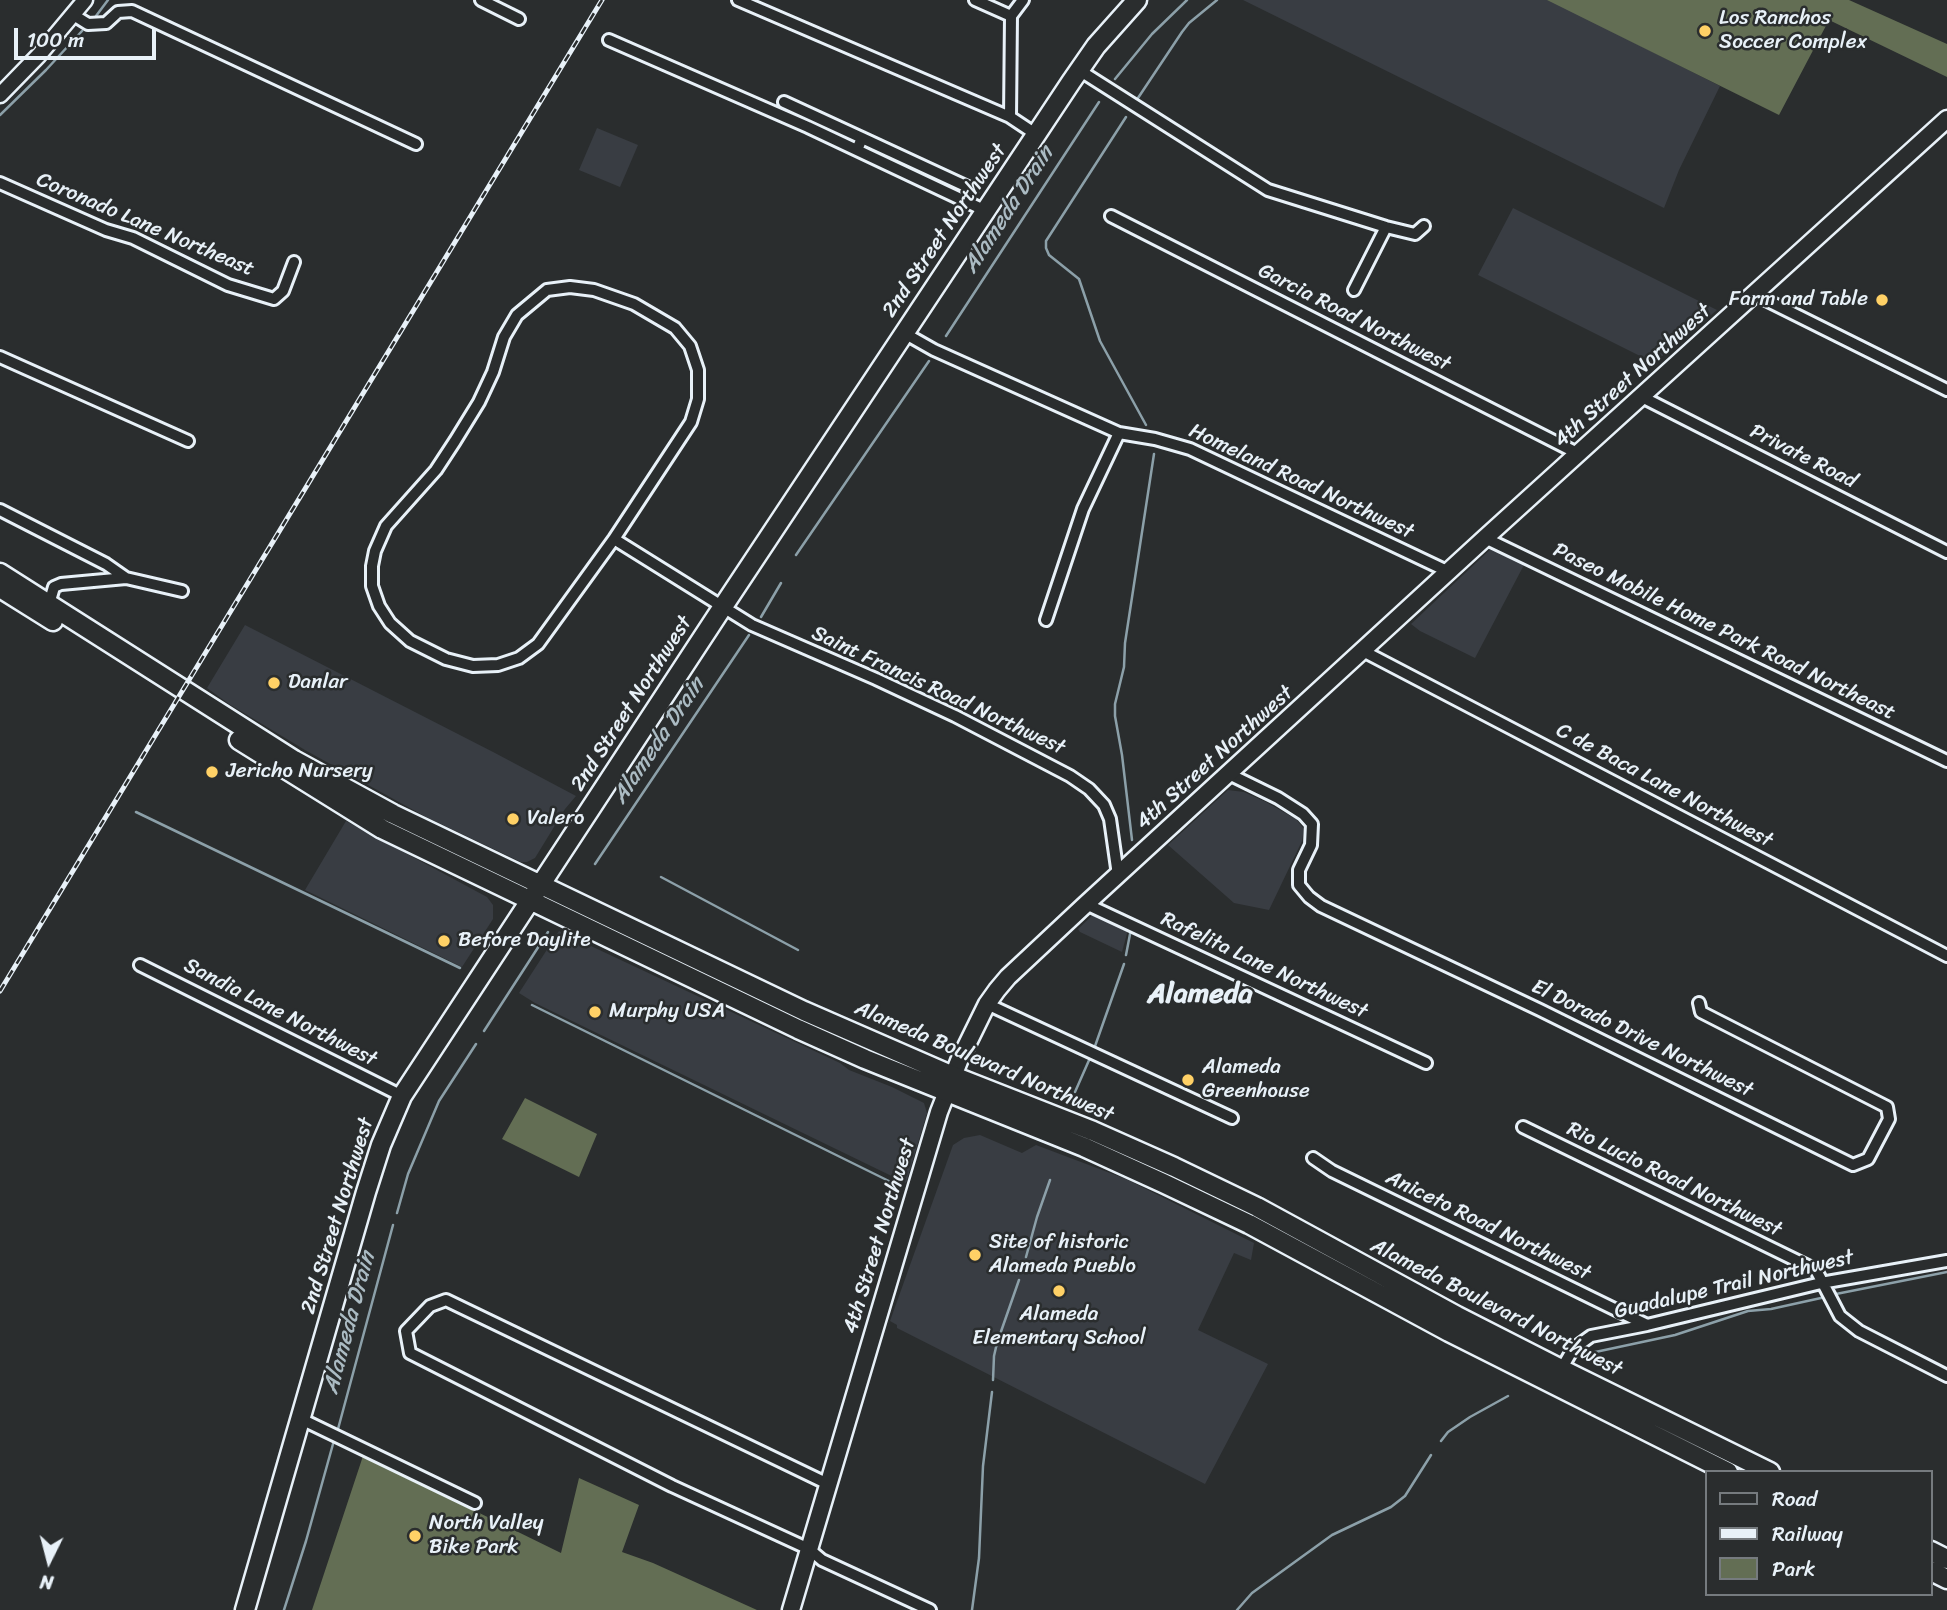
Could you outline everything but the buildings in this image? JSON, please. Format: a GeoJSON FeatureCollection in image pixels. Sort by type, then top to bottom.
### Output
{"type":"FeatureCollection","features":[{"type":"Feature","properties":{"kind":"main road","name":"2nd Street Northwest"},"geometry":{"type":"LineString","coordinates":[[245,1610],[381,1145],[401,1096],[1079,70],[1096,46],[1137,0]]}},
{"type":"Feature","properties":{"kind":"main road","name":"4th Street Northwest"},"geometry":{"type":"LineString","coordinates":[[791,1610],[917,1184],[950,1084],[987,1004],[1008,977],[1086,904],[1947,119]]}},
{"type":"Feature","properties":{"kind":"main road"},"geometry":{"type":"LineString","coordinates":[[0,573],[180,695]]}},
{"type":"Feature","properties":{"kind":"main road"},"geometry":{"type":"LineString","coordinates":[[0,588],[180,695]]}},
{"type":"Feature","properties":{"kind":"main road","name":"Alameda Boulevard Northwest"},"geometry":{"type":"LineString","coordinates":[[180,695],[393,814],[950,1084],[1249,1224],[1449,1332],[1766,1470]]}},
{"type":"Feature","properties":{"kind":"main road","name":"Alameda Boulevard Northwest"},"geometry":{"type":"LineString","coordinates":[[180,695],[382,830],[798,1029],[950,1084]]}},
{"type":"Feature","properties":{"kind":"main road","name":"Alameda Boulevard Northwest"},"geometry":{"type":"LineString","coordinates":[[1557,1377],[1724,1470]]}},
{"type":"Feature","properties":{"kind":"street"},"geometry":{"type":"LineString","coordinates":[[0,95],[85,0]]}},
{"type":"Feature","properties":{"kind":"street"},"geometry":{"type":"LineString","coordinates":[[481,0],[519,19]]}},
{"type":"Feature","properties":{"kind":"street"},"geometry":{"type":"LineString","coordinates":[[738,0],[1010,117],[1037,135]]}},
{"type":"Feature","properties":{"kind":"street"},"geometry":{"type":"LineString","coordinates":[[975,0],[1011,16]]}},
{"type":"Feature","properties":{"kind":"street"},"geometry":{"type":"LineString","coordinates":[[1010,117],[1011,16],[1023,0]]}},
{"type":"Feature","properties":{"kind":"street"},"geometry":{"type":"LineString","coordinates":[[72,14],[88,24],[106,23],[118,12],[132,11],[416,144]]}},
{"type":"Feature","properties":{"kind":"street"},"geometry":{"type":"LineString","coordinates":[[609,40],[857,150],[986,211]]}},
{"type":"Feature","properties":{"kind":"street"},"geometry":{"type":"LineString","coordinates":[[1079,70],[1268,190],[1415,234],[1424,226]]}},
{"type":"Feature","properties":{"kind":"street"},"geometry":{"type":"LineString","coordinates":[[784,102],[972,189]]}},
{"type":"Feature","properties":{"kind":"street"},"geometry":{"type":"LineString","coordinates":[[857,150],[862,138]]}},
{"type":"Feature","properties":{"kind":"street","name":"Coronado Lane Northeast"},"geometry":{"type":"LineString","coordinates":[[0,183],[106,230],[133,238],[228,285],[274,299],[283,290],[294,262]]}},
{"type":"Feature","properties":{"kind":"street","name":"Garcia Road Northwest"},"geometry":{"type":"LineString","coordinates":[[1111,216],[1579,454]]}},
{"type":"Feature","properties":{"kind":"street"},"geometry":{"type":"LineString","coordinates":[[1354,290],[1386,227]]}},
{"type":"Feature","properties":{"kind":"street"},"geometry":{"type":"LineString","coordinates":[[570,287],[594,290],[634,304],[675,328],[690,346],[698,370],[698,399],[691,422],[614,539],[538,644],[519,658],[498,665],[473,666],[446,659],[410,641],[390,623],[379,606],[372,586],[375,551],[386,526],[436,470],[455,442],[479,402],[493,372],[504,337],[517,315],[547,290],[570,287]]}},
{"type":"Feature","properties":{"kind":"street"},"geometry":{"type":"LineString","coordinates":[[1754,294],[1947,390]]}},
{"type":"Feature","properties":{"kind":"street","name":"Homeland Road Northwest"},"geometry":{"type":"LineString","coordinates":[[904,333],[933,350],[1119,433],[1190,449],[1449,572]]}},
{"type":"Feature","properties":{"kind":"street"},"geometry":{"type":"LineString","coordinates":[[0,357],[188,441]]}},
{"type":"Feature","properties":{"kind":"street","name":"Private Road"},"geometry":{"type":"LineString","coordinates":[[1642,397],[1947,552]]}},
{"type":"Feature","properties":{"kind":"street"},"geometry":{"type":"LineString","coordinates":[[1046,620],[1083,509],[1119,433]]}},
{"type":"Feature","properties":{"kind":"street"},"geometry":{"type":"LineString","coordinates":[[0,510],[106,564],[126,578]]}},
{"type":"Feature","properties":{"kind":"street","name":"Paseo Mobile Home Park Road Northeast"},"geometry":{"type":"LineString","coordinates":[[1485,538],[1947,761]]}},
{"type":"Feature","properties":{"kind":"street","name":"Saint Francis Road Northwest"},"geometry":{"type":"LineString","coordinates":[[614,539],[752,625],[955,716],[1070,776],[1089,789],[1104,805],[1110,819],[1118,875]]}},
{"type":"Feature","properties":{"kind":"street"},"geometry":{"type":"LineString","coordinates":[[48,604],[54,587],[61,584],[126,578],[182,591]]}},
{"type":"Feature","properties":{"kind":"street","name":"C de Baca Lane Northwest"},"geometry":{"type":"LineString","coordinates":[[1363,651],[1947,956]]}},
{"type":"Feature","properties":{"kind":"street","name":"El Dorado Drive Northwest"},"geometry":{"type":"LineString","coordinates":[[1229,774],[1278,798],[1303,814],[1312,824],[1311,845],[1299,870],[1299,886],[1321,906],[1540,1010],[1853,1165],[1868,1159],[1889,1119],[1887,1107],[1701,1012],[1699,1003]]}},
{"type":"Feature","properties":{"kind":"street","name":"Rafelita Lane Northwest"},"geometry":{"type":"LineString","coordinates":[[1086,904],[1426,1063]]}},
{"type":"Feature","properties":{"kind":"street","name":"Sandia Lane Northwest"},"geometry":{"type":"LineString","coordinates":[[140,965],[401,1096]]}},
{"type":"Feature","properties":{"kind":"street"},"geometry":{"type":"LineString","coordinates":[[987,1004],[1232,1118]]}},
{"type":"Feature","properties":{"kind":"street","name":"Rio Lucio Road Northwest"},"geometry":{"type":"LineString","coordinates":[[1523,1127],[1816,1270],[1840,1316],[1859,1331],[1947,1376]]}},
{"type":"Feature","properties":{"kind":"street","name":"Aniceto Road Northwest"},"geometry":{"type":"LineString","coordinates":[[1313,1158],[1332,1171],[1647,1325]]}},
{"type":"Feature","properties":{"kind":"street","name":"Guadalupe Trail Northwest"},"geometry":{"type":"LineString","coordinates":[[1557,1377],[1573,1349],[1591,1336],[1821,1283],[1947,1261]]}},
{"type":"Feature","properties":{"kind":"street"},"geometry":{"type":"LineString","coordinates":[[828,1484],[446,1300],[430,1306],[406,1331],[410,1353],[672,1486],[809,1549],[822,1560],[930,1610]]}},
{"type":"Feature","properties":{"kind":"street"},"geometry":{"type":"LineString","coordinates":[[301,1419],[475,1503]]}},
{"type":"Feature","properties":{"kind":"shaded area"},"geometry":{"type":"Polygon","coordinates":[[[1243,0],[1550,0],[1720,86],[1679,170],[1664,208],[1243,0]]]}},
{"type":"Feature","properties":{"kind":"shaded area"},"geometry":{"type":"Polygon","coordinates":[[[597,128],[638,145],[620,187],[579,170],[597,128]]]}},
{"type":"Feature","properties":{"kind":"shaded area"},"geometry":{"type":"Polygon","coordinates":[[[1513,208],[1717,310],[1654,363],[1478,275],[1513,208]]]}},
{"type":"Feature","properties":{"kind":"shaded area"},"geometry":{"type":"Polygon","coordinates":[[[1495,545],[1525,563],[1475,658],[1411,624],[1495,545]]]}},
{"type":"Feature","properties":{"kind":"shaded area"},"geometry":{"type":"Polygon","coordinates":[[[245,625],[576,796],[535,858],[527,862],[521,862],[426,817],[305,750],[207,688],[245,625]]]}},
{"type":"Feature","properties":{"kind":"shaded area"},"geometry":{"type":"Polygon","coordinates":[[[1228,790],[1244,792],[1266,802],[1296,819],[1304,829],[1302,841],[1269,910],[1234,903],[1168,845],[1228,790]]]}},
{"type":"Feature","properties":{"kind":"shaded area"},"geometry":{"type":"Polygon","coordinates":[[[346,821],[487,897],[493,905],[493,919],[462,967],[305,890],[346,821]]]}},
{"type":"Feature","properties":{"kind":"shaded area"},"geometry":{"type":"Polygon","coordinates":[[[1097,911],[1129,926],[1122,952],[1078,929],[1097,911]]]}},
{"type":"Feature","properties":{"kind":"shaded area"},"geometry":{"type":"Polygon","coordinates":[[[559,931],[840,1063],[849,1070],[924,1103],[927,1113],[906,1183],[519,993],[559,931]]]}},
{"type":"Feature","properties":{"kind":"shaded area","name":"Alameda Elementary School"},"geometry":{"type":"Polygon","coordinates":[[[980,1135],[1022,1153],[1036,1145],[1126,1179],[1254,1243],[1251,1260],[1234,1253],[1198,1330],[1268,1364],[1205,1484],[897,1328],[897,1325],[890,1321],[953,1145],[964,1138],[980,1135]]]}},
{"type":"Feature","properties":{"kind":"green space"},"geometry":{"type":"Polygon","coordinates":[[[1547,0],[1849,0],[1947,44],[1947,77],[1829,20],[1779,115],[1547,0]]]}},
{"type":"Feature","properties":{"kind":"green space"},"geometry":{"type":"Polygon","coordinates":[[[525,1098],[597,1134],[579,1177],[502,1139],[525,1098]]]}},
{"type":"Feature","properties":{"kind":"green space"},"geometry":{"type":"Polygon","coordinates":[[[363,1456],[561,1553],[579,1478],[639,1505],[622,1552],[653,1563],[757,1610],[312,1610],[363,1456]]]}},
{"type":"Feature","properties":{"kind":"waterway"},"geometry":{"type":"LineString","coordinates":[[96,16],[108,0]]}},
{"type":"Feature","properties":{"kind":"waterway","name":"Alameda Drain"},"geometry":{"type":"LineString","coordinates":[[1115,79],[1152,34],[1187,0]]}},
{"type":"Feature","properties":{"kind":"waterway"},"geometry":{"type":"LineString","coordinates":[[1138,98],[1189,23],[1217,0]]}},
{"type":"Feature","properties":{"kind":"waterway"},"geometry":{"type":"LineString","coordinates":[[0,115],[82,31]]}},
{"type":"Feature","properties":{"kind":"waterway","name":"Alameda Drain"},"geometry":{"type":"LineString","coordinates":[[946,336],[1099,102]]}},
{"type":"Feature","properties":{"kind":"waterway"},"geometry":{"type":"LineString","coordinates":[[1126,117],[1046,241],[1046,248],[1049,255],[1079,279],[1100,341],[1146,425]]}},
{"type":"Feature","properties":{"kind":"waterway","name":"Alameda Drain"},"geometry":{"type":"LineString","coordinates":[[796,555],[929,361]]}},
{"type":"Feature","properties":{"kind":"waterway"},"geometry":{"type":"LineString","coordinates":[[1132,840],[1115,704],[1124,667],[1125,643],[1154,454]]}},
{"type":"Feature","properties":{"kind":"waterway"},"geometry":{"type":"LineString","coordinates":[[761,617],[781,583]]}},
{"type":"Feature","properties":{"kind":"waterway","name":"Alameda Drain"},"geometry":{"type":"LineString","coordinates":[[595,864],[749,635]]}},
{"type":"Feature","properties":{"kind":"waterway"},"geometry":{"type":"LineString","coordinates":[[136,812],[460,968]]}},
{"type":"Feature","properties":{"kind":"waterway"},"geometry":{"type":"LineString","coordinates":[[661,877],[798,950]]}},
{"type":"Feature","properties":{"kind":"waterway"},"geometry":{"type":"LineString","coordinates":[[1126,955],[1131,929]]}},
{"type":"Feature","properties":{"kind":"waterway","name":"Alameda Drain"},"geometry":{"type":"LineString","coordinates":[[484,1031],[548,932]]}},
{"type":"Feature","properties":{"kind":"waterway"},"geometry":{"type":"LineString","coordinates":[[1094,1049],[1124,964]]}},
{"type":"Feature","properties":{"kind":"waterway"},"geometry":{"type":"LineString","coordinates":[[532,1005],[901,1187]]}},
{"type":"Feature","properties":{"kind":"waterway","name":"Alameda Drain"},"geometry":{"type":"LineString","coordinates":[[397,1213],[408,1174],[439,1101],[476,1044]]}},
{"type":"Feature","properties":{"kind":"waterway"},"geometry":{"type":"LineString","coordinates":[[1075,1092],[1090,1058]]}},
{"type":"Feature","properties":{"kind":"waterway"},"geometry":{"type":"LineString","coordinates":[[1026,1257],[1050,1180]]}},
{"type":"Feature","properties":{"kind":"waterway","name":"Alameda Drain"},"geometry":{"type":"LineString","coordinates":[[338,1429],[393,1225]]}},
{"type":"Feature","properties":{"kind":"waterway"},"geometry":{"type":"LineString","coordinates":[[1836,1294],[1947,1272]]}},
{"type":"Feature","properties":{"kind":"waterway"},"geometry":{"type":"LineString","coordinates":[[993,1380],[997,1343],[1019,1280]]}},
{"type":"Feature","properties":{"kind":"waterway"},"geometry":{"type":"LineString","coordinates":[[1586,1354],[1675,1335],[1748,1311],[1821,1298]]}},
{"type":"Feature","properties":{"kind":"waterway"},"geometry":{"type":"LineString","coordinates":[[972,1610],[979,1558],[983,1466],[992,1392]]}},
{"type":"Feature","properties":{"kind":"waterway"},"geometry":{"type":"LineString","coordinates":[[1441,1441],[1448,1432],[1470,1417],[1508,1396]]}},
{"type":"Feature","properties":{"kind":"waterway","name":"Alameda Drain"},"geometry":{"type":"LineString","coordinates":[[284,1610],[333,1444]]}},
{"type":"Feature","properties":{"kind":"waterway"},"geometry":{"type":"LineString","coordinates":[[1237,1610],[1252,1593],[1332,1535],[1391,1507],[1405,1496],[1431,1455]]}},
{"type":"Feature","properties":{"kind":"railway"},"geometry":{"type":"LineString","coordinates":[[0,991],[602,0]]}},
{"type":"Feature","properties":{"kind":"place","name":"Los Ranchos Soccer Complex"},"geometry":{"type":"Point","coordinates":[1705,31]}},
{"type":"Feature","properties":{"kind":"place","name":"Farm and Table"},"geometry":{"type":"Point","coordinates":[1882,300]}},
{"type":"Feature","properties":{"kind":"place","name":"Danlar"},"geometry":{"type":"Point","coordinates":[274,683]}},
{"type":"Feature","properties":{"kind":"place","name":"Jericho Nursery"},"geometry":{"type":"Point","coordinates":[212,772]}},
{"type":"Feature","properties":{"kind":"place","name":"Valero"},"geometry":{"type":"Point","coordinates":[513,819]}},
{"type":"Feature","properties":{"kind":"place","name":"Before Daylite"},"geometry":{"type":"Point","coordinates":[444,941]}},
{"type":"Feature","properties":{"kind":"place","name":"Murphy USA"},"geometry":{"type":"Point","coordinates":[595,1012]}},
{"type":"Feature","properties":{"kind":"place","name":"Alameda Greenhouse"},"geometry":{"type":"Point","coordinates":[1188,1080]}},
{"type":"Feature","properties":{"kind":"place","name":"Site of historic Alameda Pueblo"},"geometry":{"type":"Point","coordinates":[975,1255]}},
{"type":"Feature","properties":{"kind":"place","name":"Alameda Elementary School"},"geometry":{"type":"Point","coordinates":[1059,1291]}},
{"type":"Feature","properties":{"kind":"place","name":"North Valley Bike Park"},"geometry":{"type":"Point","coordinates":[415,1536]}},
{"type":"Feature","properties":{"kind":"district","name":"Alameda"},"geometry":{"type":"Point","coordinates":[1200,995]}}]}
